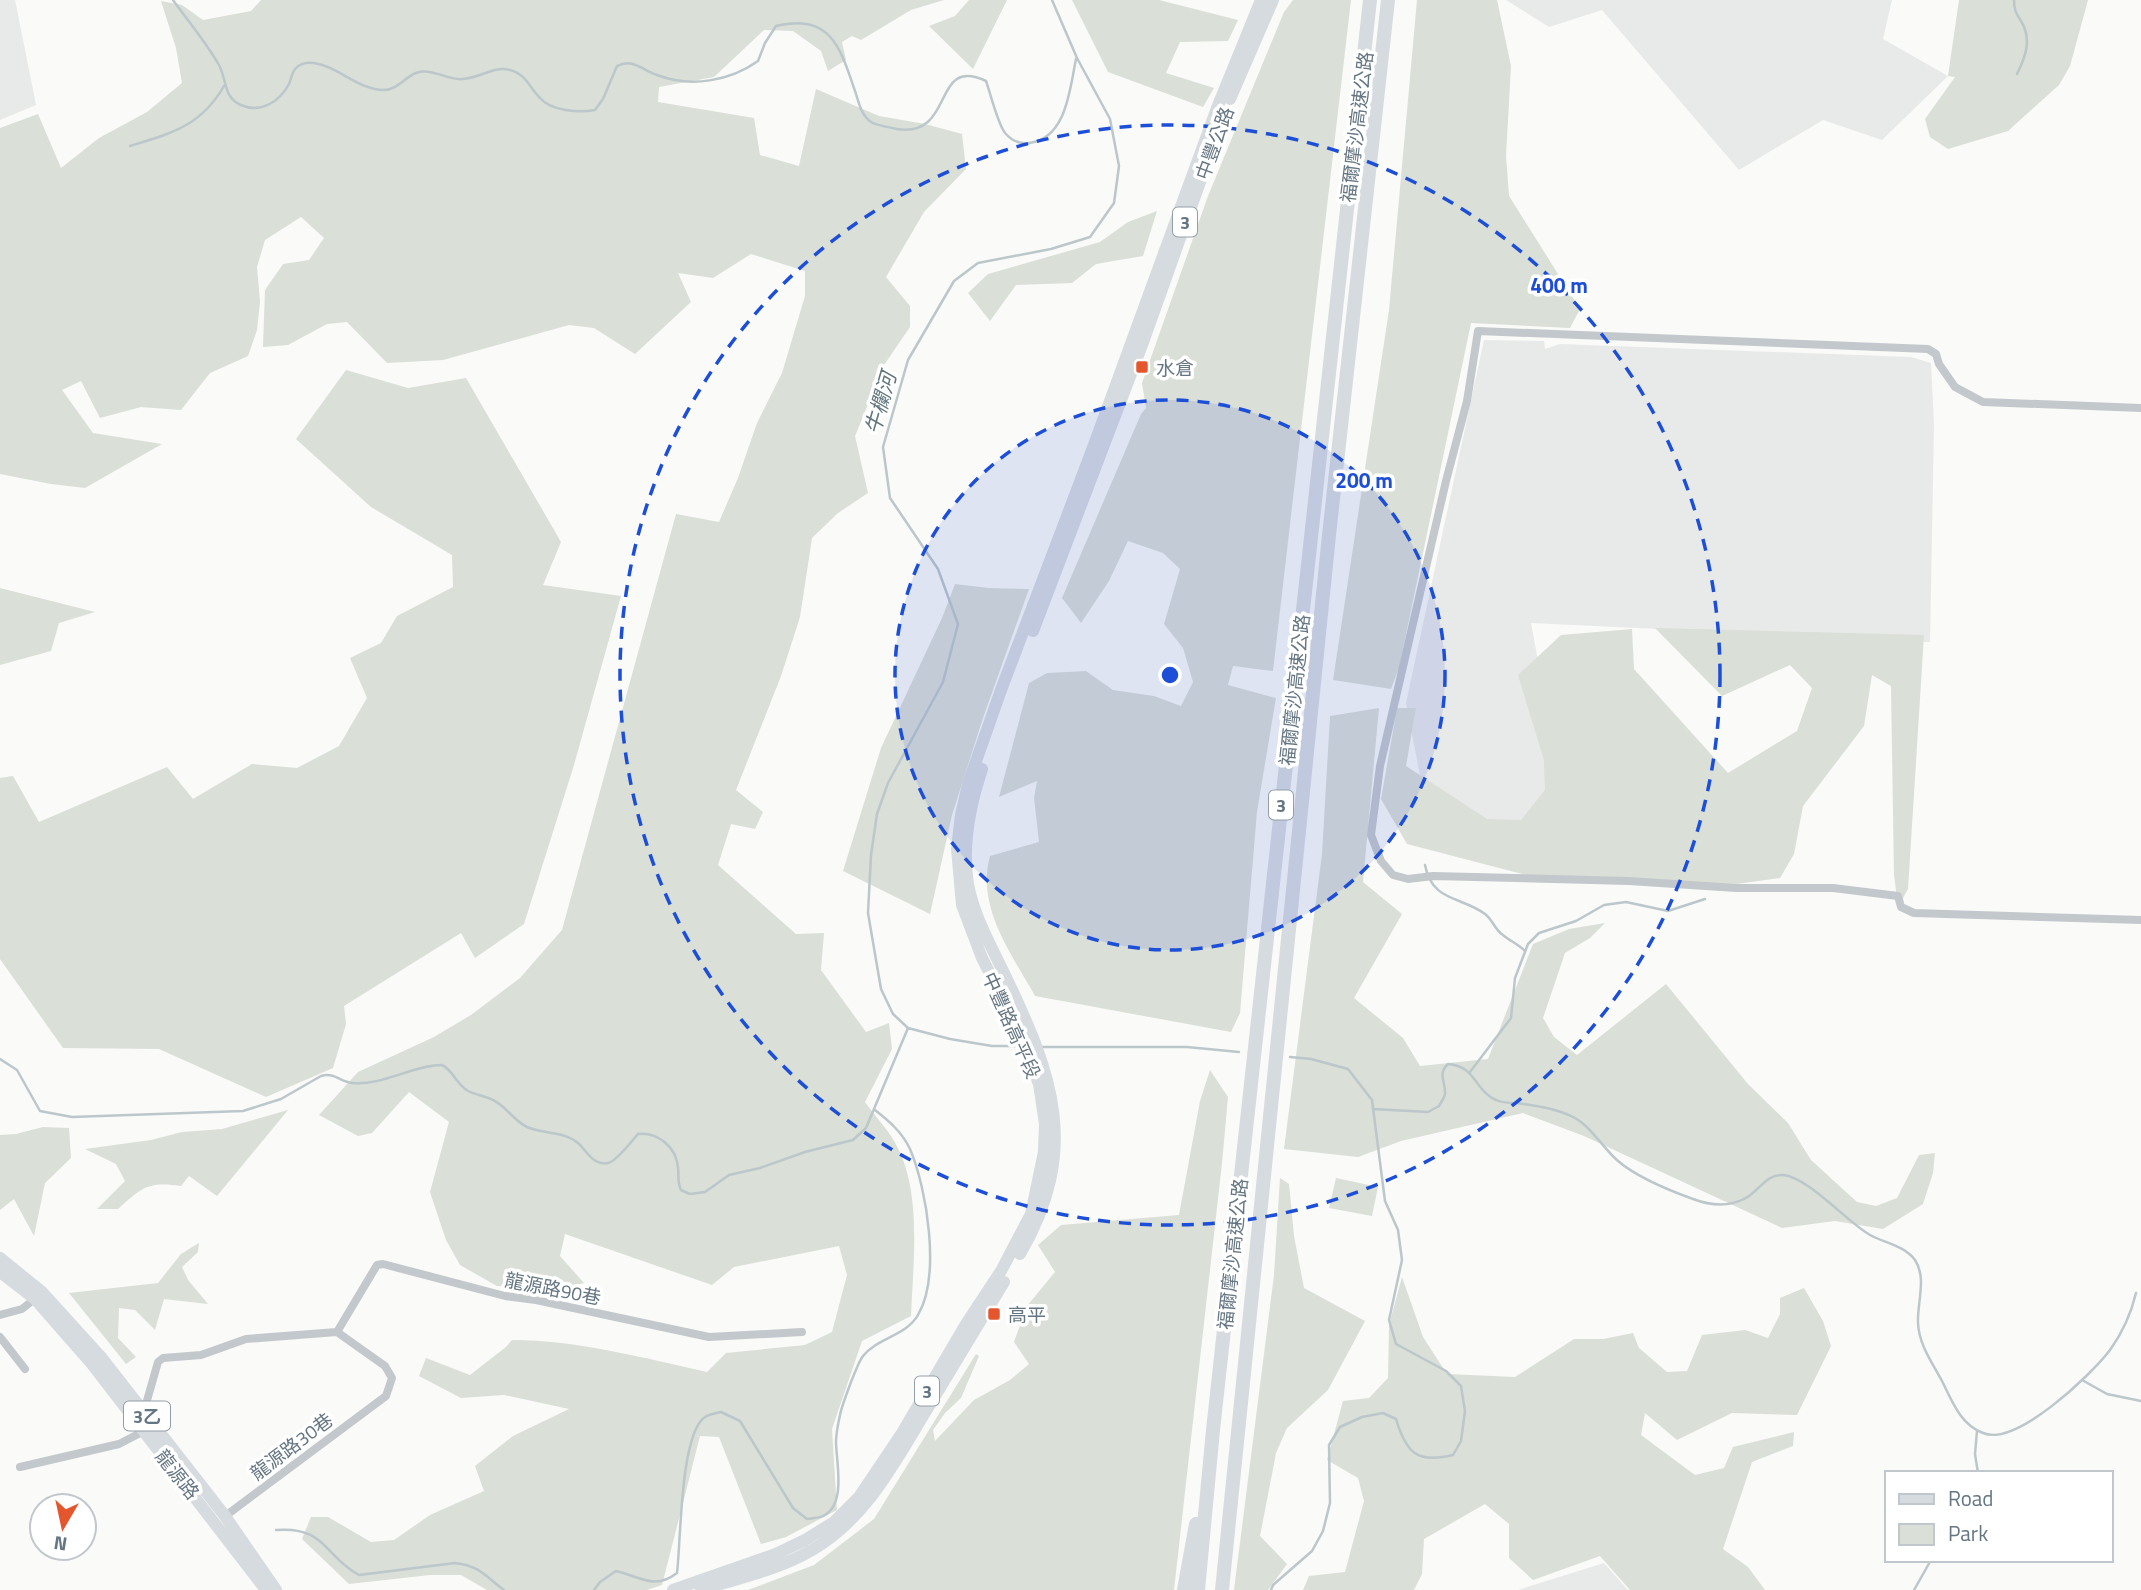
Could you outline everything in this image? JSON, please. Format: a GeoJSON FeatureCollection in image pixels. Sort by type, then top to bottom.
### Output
{"type":"FeatureCollection","features":[{"type":"Feature","properties":{"kind":"highway","name":"福爾摩沙高速公路"},"geometry":{"type":"LineString","coordinates":[[1198,1590],[1213,1430],[1370,0]]}},
{"type":"Feature","properties":{"kind":"highway","name":"福爾摩沙高速公路"},"geometry":{"type":"LineString","coordinates":[[1222,1590],[1329,535],[1388,0]]}},
{"type":"Feature","properties":{"kind":"highway"},"geometry":{"type":"LineString","coordinates":[[1184,1590],[1213,1430]]}},
{"type":"Feature","properties":{"kind":"main road","name":"中豐公路"},"geometry":{"type":"LineString","coordinates":[[1099,446],[1212,121],[1261,0]]}},
{"type":"Feature","properties":{"kind":"main road","name":"中豐公路"},"geometry":{"type":"LineString","coordinates":[[1099,446],[1226,108],[1273,0]]}},
{"type":"Feature","properties":{"kind":"main road","name":"中豐路高平段"},"geometry":{"type":"LineString","coordinates":[[701,1590],[796,1545],[834,1522],[859,1497],[902,1433],[966,1324],[1001,1271],[1031,1214],[1044,1152],[1044,1083],[975,910],[962,845],[977,783],[1051,570],[1099,446]]}},
{"type":"Feature","properties":{"kind":"main road","name":"3乙"},"geometry":{"type":"LineString","coordinates":[[0,1258],[84,1337],[144,1411],[150,1428],[276,1590]]}},
{"type":"Feature","properties":{"kind":"main road","name":"龍源路"},"geometry":{"type":"LineString","coordinates":[[0,1272],[39,1296],[92,1364],[150,1428]]}},
{"type":"Feature","properties":{"kind":"main road","name":"3乙"},"geometry":{"type":"LineString","coordinates":[[220,1519],[266,1590]]}},
{"type":"Feature","properties":{"kind":"main road","name":"中豐路高平段"},"geometry":{"type":"LineString","coordinates":[[673,1590],[721,1579]]}},
{"type":"Feature","properties":{"kind":"street"},"geometry":{"type":"LineString","coordinates":[[2141,408],[1983,402],[1955,387],[1939,364],[1936,354],[1928,349],[1478,331],[1467,401],[1380,766],[1371,835],[1381,861],[1393,875],[1408,879],[1433,876],[1629,881],[1737,888],[1833,888],[1898,896],[1901,907],[1914,913],[2141,920]]}},
{"type":"Feature","properties":{"kind":"street","name":"龍源路90巷"},"geometry":{"type":"LineString","coordinates":[[337,1332],[377,1265],[383,1264],[505,1296],[536,1300],[709,1337],[802,1332]]}},
{"type":"Feature","properties":{"kind":"street"},"geometry":{"type":"LineString","coordinates":[[0,1315],[22,1309],[39,1296]]}},
{"type":"Feature","properties":{"kind":"street"},"geometry":{"type":"LineString","coordinates":[[144,1411],[158,1362],[163,1358],[201,1355],[246,1339],[337,1332]]}},
{"type":"Feature","properties":{"kind":"street","name":"龍源路30巷"},"geometry":{"type":"LineString","coordinates":[[220,1519],[386,1395],[392,1378],[385,1366],[337,1332]]}},
{"type":"Feature","properties":{"kind":"street"},"geometry":{"type":"LineString","coordinates":[[0,1337],[25,1370]]}},
{"type":"Feature","properties":{"kind":"street"},"geometry":{"type":"LineString","coordinates":[[20,1467],[119,1444],[150,1428]]}},
{"type":"Feature","properties":{"kind":"shaded area"},"geometry":{"type":"Polygon","coordinates":[[[0,0],[15,0],[36,105],[0,120],[0,0]]]}},
{"type":"Feature","properties":{"kind":"shaded area"},"geometry":{"type":"Polygon","coordinates":[[[1506,0],[1892,0],[1883,39],[1948,76],[1882,140],[1823,120],[1739,170],[1602,10],[1549,27],[1506,0]]]}},
{"type":"Feature","properties":{"kind":"shaded area"},"geometry":{"type":"Polygon","coordinates":[[[1484,340],[1544,341],[1545,349],[1560,344],[1911,357],[1931,363],[1934,425],[1930,642],[1531,623],[1562,791],[1513,831],[1423,791],[1406,703],[1484,340]]]}},
{"type":"Feature","properties":{"kind":"shaded area"},"geometry":{"type":"Polygon","coordinates":[[[1604,1563],[1628,1590],[1518,1590],[1604,1563]]]}},
{"type":"Feature","properties":{"kind":"green space"},"geometry":{"type":"Polygon","coordinates":[[[261,0],[944,0],[911,10],[861,40],[852,36],[842,42],[846,60],[828,71],[821,51],[793,31],[764,30],[714,77],[659,87],[658,102],[754,118],[760,155],[799,166],[816,89],[879,116],[962,134],[966,169],[924,212],[886,277],[910,306],[910,327],[884,365],[855,436],[868,493],[838,513],[812,538],[800,617],[781,676],[736,790],[763,812],[755,829],[731,824],[718,865],[796,934],[824,933],[821,970],[866,1032],[889,1023],[892,1049],[865,1102],[894,1141],[909,1181],[914,1227],[911,1316],[862,1341],[832,1429],[837,1510],[786,1537],[761,1544],[719,1437],[700,1436],[662,1585],[647,1590],[487,1590],[461,1575],[430,1575],[349,1584],[302,1539],[311,1517],[328,1517],[371,1542],[394,1540],[430,1515],[484,1491],[475,1466],[513,1436],[569,1409],[504,1395],[461,1398],[419,1376],[426,1358],[470,1375],[512,1340],[536,1341],[610,1351],[707,1372],[726,1353],[805,1345],[832,1332],[847,1275],[839,1246],[734,1267],[712,1285],[565,1234],[560,1256],[584,1283],[558,1290],[497,1286],[460,1265],[446,1240],[430,1192],[449,1122],[409,1092],[372,1133],[358,1136],[319,1115],[358,1072],[434,1037],[471,1015],[520,978],[562,930],[676,514],[719,522],[757,423],[782,373],[805,296],[805,271],[751,254],[713,278],[678,273],[691,302],[635,354],[594,328],[569,325],[443,360],[387,363],[347,322],[327,324],[288,345],[263,347],[265,290],[283,264],[309,260],[324,238],[301,217],[265,240],[257,267],[260,302],[257,330],[248,356],[210,373],[181,410],[141,407],[100,418],[81,381],[62,390],[93,433],[162,444],[85,488],[0,474],[0,128],[38,114],[61,168],[99,138],[147,112],[182,83],[176,48],[161,1],[182,5],[203,20],[251,11],[261,0]]]}},
{"type":"Feature","properties":{"kind":"green space"},"geometry":{"type":"Polygon","coordinates":[[[969,0],[1007,0],[973,69],[929,26],[955,16],[969,0]]]}},
{"type":"Feature","properties":{"kind":"green space"},"geometry":{"type":"Polygon","coordinates":[[[1072,0],[1159,0],[1238,20],[1228,41],[1180,42],[1166,73],[1214,88],[1203,107],[1108,72],[1072,0]]]}},
{"type":"Feature","properties":{"kind":"green space"},"geometry":{"type":"Polygon","coordinates":[[[1293,0],[1351,0],[1273,671],[1233,666],[1228,685],[1276,698],[1257,812],[1240,1013],[1231,1032],[1035,996],[998,929],[988,893],[987,875],[990,856],[1039,842],[1034,798],[1037,781],[999,797],[1029,683],[1047,673],[1086,671],[1113,690],[1154,696],[1181,706],[1193,682],[1183,648],[1164,624],[1180,569],[1163,553],[1128,541],[1109,581],[1081,623],[1062,598],[1141,414],[1146,408],[1142,383],[1208,196],[1284,12],[1293,0]]]}},
{"type":"Feature","properties":{"kind":"green space"},"geometry":{"type":"Polygon","coordinates":[[[1417,0],[1497,0],[1511,66],[1506,156],[1509,196],[1580,309],[1570,328],[1471,323],[1399,668],[1391,689],[1333,680],[1389,310],[1417,0]]]}},
{"type":"Feature","properties":{"kind":"green space"},"geometry":{"type":"Polygon","coordinates":[[[1959,0],[2088,0],[2070,66],[2059,85],[2008,131],[1948,149],[1930,137],[1925,119],[1955,77],[1948,76],[1959,0]]]}},
{"type":"Feature","properties":{"kind":"green space"},"geometry":{"type":"Polygon","coordinates":[[[1157,211],[1143,256],[1096,264],[1072,283],[1016,285],[990,321],[968,293],[988,274],[1100,242],[1128,222],[1157,211]]]}},
{"type":"Feature","properties":{"kind":"green space"},"geometry":{"type":"Polygon","coordinates":[[[346,370],[408,388],[466,378],[561,542],[543,585],[621,596],[574,765],[524,924],[475,958],[461,933],[344,1006],[346,1024],[333,1068],[266,1097],[159,1049],[63,1048],[0,959],[0,778],[13,776],[39,822],[167,767],[193,799],[252,764],[297,768],[339,746],[367,698],[350,658],[381,643],[397,616],[453,587],[452,555],[371,507],[296,439],[346,370]]]}},
{"type":"Feature","properties":{"kind":"green space"},"geometry":{"type":"Polygon","coordinates":[[[955,584],[1029,589],[952,815],[930,914],[843,871],[881,748],[942,618],[955,584]]]}},
{"type":"Feature","properties":{"kind":"green space"},"geometry":{"type":"Polygon","coordinates":[[[0,588],[95,612],[59,623],[51,651],[0,665],[0,588]]]}},
{"type":"Feature","properties":{"kind":"green space"},"geometry":{"type":"Polygon","coordinates":[[[1655,628],[1924,635],[1908,889],[1898,907],[1894,874],[1891,686],[1872,675],[1864,726],[1803,806],[1794,854],[1780,878],[1722,886],[1538,878],[1407,844],[1381,799],[1397,708],[1416,708],[1406,766],[1487,819],[1521,820],[1545,790],[1544,760],[1518,675],[1561,635],[1632,629],[1634,669],[1728,773],[1797,731],[1812,688],[1790,665],[1722,696],[1655,628]]]}},
{"type":"Feature","properties":{"kind":"green space"},"geometry":{"type":"Polygon","coordinates":[[[1379,708],[1363,882],[1402,914],[1354,998],[1403,1038],[1420,1066],[1488,1059],[1533,944],[1569,929],[1605,923],[1590,938],[1565,953],[1543,1018],[1554,1037],[1577,1055],[1666,984],[1748,1084],[1788,1123],[1811,1160],[1857,1202],[1876,1206],[1897,1198],[1919,1155],[1935,1153],[1933,1173],[1923,1204],[1883,1229],[1835,1221],[1782,1228],[1584,1136],[1523,1113],[1401,1141],[1358,1157],[1284,1149],[1322,854],[1330,716],[1379,708]]]}},
{"type":"Feature","properties":{"kind":"green space"},"geometry":{"type":"Polygon","coordinates":[[[1210,1070],[1228,1097],[1174,1590],[748,1590],[814,1565],[874,1519],[976,1354],[979,1356],[961,1398],[945,1413],[933,1430],[935,1441],[974,1400],[1010,1380],[1029,1364],[1014,1342],[1027,1306],[1055,1272],[1038,1245],[1061,1225],[1179,1215],[1200,1101],[1210,1070]]]}},
{"type":"Feature","properties":{"kind":"green space"},"geometry":{"type":"Polygon","coordinates":[[[288,1110],[217,1196],[189,1176],[181,1186],[160,1185],[146,1188],[118,1209],[97,1209],[125,1181],[116,1164],[85,1149],[151,1140],[182,1132],[222,1129],[288,1110]]]}},
{"type":"Feature","properties":{"kind":"green space"},"geometry":{"type":"Polygon","coordinates":[[[43,1127],[69,1128],[71,1158],[45,1183],[34,1236],[14,1199],[0,1210],[0,1135],[43,1127]]]}},
{"type":"Feature","properties":{"kind":"green space"},"geometry":{"type":"Polygon","coordinates":[[[1280,1178],[1289,1184],[1294,1236],[1304,1288],[1365,1321],[1328,1390],[1287,1428],[1276,1453],[1260,1536],[1287,1564],[1268,1590],[1234,1590],[1274,1275],[1280,1178]]]}},
{"type":"Feature","properties":{"kind":"green space"},"geometry":{"type":"Polygon","coordinates":[[[1336,1178],[1378,1187],[1372,1216],[1329,1208],[1336,1178]]]}},
{"type":"Feature","properties":{"kind":"green space"},"geometry":{"type":"Polygon","coordinates":[[[199,1243],[198,1252],[182,1267],[188,1280],[208,1304],[164,1299],[155,1330],[135,1310],[119,1308],[118,1338],[136,1357],[126,1364],[69,1293],[158,1283],[181,1254],[199,1243]]]}},
{"type":"Feature","properties":{"kind":"green space"},"geometry":{"type":"Polygon","coordinates":[[[1402,1277],[1423,1337],[1447,1374],[1515,1377],[1574,1339],[1603,1339],[1633,1333],[1639,1348],[1667,1372],[1687,1371],[1702,1335],[1745,1330],[1768,1338],[1780,1314],[1780,1298],[1804,1288],[1823,1321],[1831,1346],[1797,1415],[1732,1413],[1677,1440],[1645,1413],[1641,1435],[1695,1475],[1724,1468],[1733,1447],[1794,1432],[1793,1446],[1752,1462],[1723,1549],[1748,1567],[1765,1590],[1630,1590],[1600,1556],[1533,1580],[1509,1558],[1509,1524],[1485,1504],[1424,1539],[1422,1574],[1414,1590],[1303,1590],[1309,1576],[1345,1572],[1364,1501],[1358,1478],[1327,1460],[1343,1401],[1369,1398],[1388,1378],[1389,1325],[1402,1277]]]}},
{"type":"Feature","properties":{"kind":"waterway"},"geometry":{"type":"LineString","coordinates":[[173,0],[219,65],[231,97],[241,105],[256,108],[263,107],[281,96],[295,69],[301,64],[314,63],[331,68],[365,86],[384,90],[422,72],[465,79],[497,70],[510,70],[524,78],[540,98],[551,106],[573,111],[595,110],[603,99],[617,66],[633,64],[657,75],[683,81],[723,78],[758,61],[776,26],[795,23],[810,25],[831,38],[845,63],[861,110],[871,122],[897,129],[916,128],[928,122],[949,87],[957,79],[969,76],[986,81],[1005,133],[1016,141],[1029,143],[1042,139],[1052,132],[1059,122],[1069,97],[1076,59]]}},
{"type":"Feature","properties":{"kind":"waterway","name":"牛欄河"},"geometry":{"type":"LineString","coordinates":[[1021,1046],[992,1046],[908,1028],[893,1014],[881,989],[868,913],[871,855],[877,814],[888,783],[943,682],[958,624],[938,569],[890,498],[883,447],[908,360],[954,281],[978,263],[1051,249],[1090,237],[1114,203],[1119,166],[1110,119],[1077,58],[1052,0]]}},
{"type":"Feature","properties":{"kind":"waterway"},"geometry":{"type":"LineString","coordinates":[[2014,0],[2027,41],[2017,74]]}},
{"type":"Feature","properties":{"kind":"waterway"},"geometry":{"type":"LineString","coordinates":[[130,146],[172,132],[195,119],[215,100],[224,86]]}},
{"type":"Feature","properties":{"kind":"waterway"},"geometry":{"type":"LineString","coordinates":[[1425,865],[1434,886],[1449,897],[1485,914],[1500,933],[1525,951]]}},
{"type":"Feature","properties":{"kind":"waterway"},"geometry":{"type":"LineString","coordinates":[[1470,1072],[1511,1018],[1515,978],[1528,944],[1539,933],[1576,921],[1604,905],[1626,902],[1668,911],[1705,899]]}},
{"type":"Feature","properties":{"kind":"waterway"},"geometry":{"type":"LineString","coordinates":[[0,1059],[17,1070],[40,1111],[72,1117],[243,1111],[281,1099],[321,1076],[330,1075],[348,1082],[364,1083],[442,1065],[468,1091],[498,1103],[527,1127],[572,1139],[598,1162],[608,1163],[615,1159],[638,1134],[659,1138],[670,1147],[677,1160],[681,1190],[690,1194],[705,1192],[729,1175],[853,1140],[866,1128],[908,1028]]}},
{"type":"Feature","properties":{"kind":"waterway"},"geometry":{"type":"LineString","coordinates":[[1041,1047],[1187,1047],[1239,1052]]}},
{"type":"Feature","properties":{"kind":"waterway"},"geometry":{"type":"LineString","coordinates":[[1271,1590],[1273,1585],[1312,1551],[1323,1531],[1330,1503],[1329,1445],[1340,1427],[1362,1417],[1383,1413],[1396,1419],[1404,1440],[1414,1453],[1430,1458],[1440,1457],[1453,1455],[1461,1441],[1465,1411],[1461,1386],[1446,1371],[1396,1344],[1389,1320],[1402,1260],[1398,1230],[1385,1201],[1372,1100],[1348,1069],[1311,1059],[1290,1057]]}},
{"type":"Feature","properties":{"kind":"waterway"},"geometry":{"type":"LineString","coordinates":[[1373,1109],[1428,1112],[1439,1106],[1445,1094],[1442,1075],[1448,1064],[1464,1069],[1496,1100],[1559,1111],[1573,1117],[1626,1167],[1654,1183],[1693,1199],[1718,1204],[1738,1202],[1777,1175],[1804,1183],[1861,1229],[1900,1248],[1915,1260],[1920,1275],[1918,1323],[1923,1346],[1958,1411],[1968,1424],[1983,1433],[1997,1434],[2014,1429],[2033,1419],[2070,1391],[2115,1343],[2126,1323],[2136,1293]]}},
{"type":"Feature","properties":{"kind":"waterway"},"geometry":{"type":"LineString","coordinates":[[594,1590],[600,1582],[616,1571],[655,1581],[662,1581],[677,1573],[686,1465],[697,1427],[709,1415],[721,1412],[740,1421],[793,1508],[807,1519],[823,1516],[835,1502],[838,1493],[837,1432],[841,1410],[854,1376],[863,1356],[869,1350],[913,1322],[925,1298],[929,1278],[929,1232],[916,1166],[903,1137],[875,1110]]}},
{"type":"Feature","properties":{"kind":"waterway"},"geometry":{"type":"LineString","coordinates":[[2082,1380],[2107,1394],[2141,1401]]}},
{"type":"Feature","properties":{"kind":"waterway"},"geometry":{"type":"LineString","coordinates":[[1977,1431],[1975,1454],[1978,1471]]}},
{"type":"Feature","properties":{"kind":"waterway"},"geometry":{"type":"LineString","coordinates":[[276,1530],[292,1530],[315,1537],[359,1575],[455,1563],[476,1569],[504,1590]]}},
{"type":"Feature","properties":{"kind":"waterway"},"geometry":{"type":"LineString","coordinates":[[1914,1590],[1930,1562]]}},
{"type":"Feature","properties":{"kind":"place","name":"水倉"},"geometry":{"type":"Point","coordinates":[1142,367]}},
{"type":"Feature","properties":{"kind":"place","name":"高平"},"geometry":{"type":"Point","coordinates":[994,1314]}}]}
